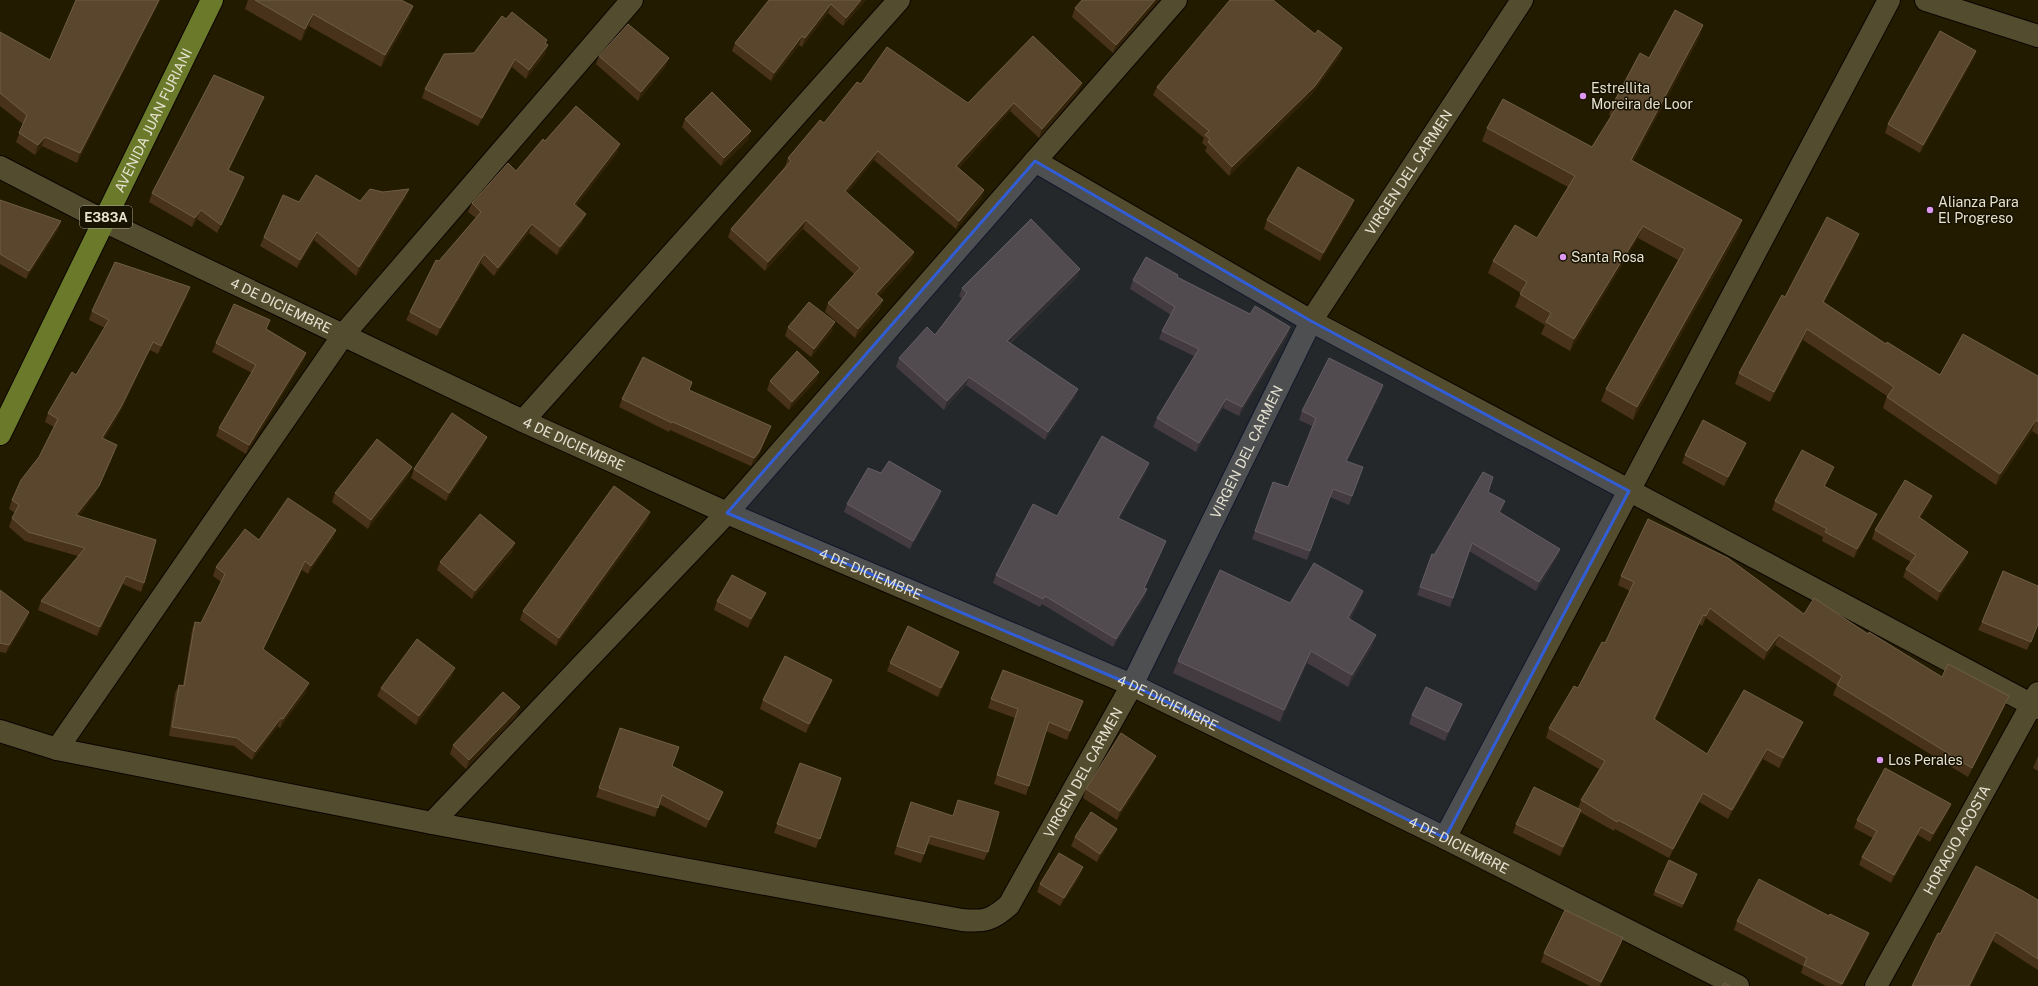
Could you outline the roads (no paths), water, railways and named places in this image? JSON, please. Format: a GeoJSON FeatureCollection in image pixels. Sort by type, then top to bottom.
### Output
{"type":"FeatureCollection","features":[{"type":"Feature","properties":{"kind":"main road","name":"AVENIDA JUAN FURIANI"},"geometry":{"type":"LineString","coordinates":[[0,434],[212,0]]}},
{"type":"Feature","properties":{"kind":"street"},"geometry":{"type":"LineString","coordinates":[[57,749],[344,334],[632,0]]}},
{"type":"Feature","properties":{"kind":"street"},"geometry":{"type":"LineString","coordinates":[[523,420],[899,0]]}},
{"type":"Feature","properties":{"kind":"street"},"geometry":{"type":"LineString","coordinates":[[0,731],[57,749],[432,823],[727,513],[1176,0]]}},
{"type":"Feature","properties":{"kind":"street","name":"VIRGEN DEL CARMEN"},"geometry":{"type":"LineString","coordinates":[[432,823],[962,920],[980,922],[994,917],[1009,905],[1132,685],[1311,321],[1522,0]]}},
{"type":"Feature","properties":{"kind":"street"},"geometry":{"type":"LineString","coordinates":[[1445,838],[1889,0]]}},
{"type":"Feature","properties":{"kind":"street"},"geometry":{"type":"LineString","coordinates":[[1926,0],[2038,36]]}},
{"type":"Feature","properties":{"kind":"street"},"geometry":{"type":"LineString","coordinates":[[1035,161],[1311,321],[1629,490],[2036,702]]}},
{"type":"Feature","properties":{"kind":"street","name":"4 DE DICIEMBRE"},"geometry":{"type":"LineString","coordinates":[[0,167],[104,220],[523,420],[727,513],[1132,685],[1445,838],[1738,986]]}},
{"type":"Feature","properties":{"kind":"street","name":"HORACIO ACOSTA"},"geometry":{"type":"LineString","coordinates":[[1876,986],[2036,702]]}},
{"type":"Feature","properties":{"kind":"place","name":"Estrellita Moreira de Loor"},"geometry":{"type":"Point","coordinates":[1583,96]}},
{"type":"Feature","properties":{"kind":"place","name":"Alianza Para El Progreso"},"geometry":{"type":"Point","coordinates":[1930,210]}},
{"type":"Feature","properties":{"kind":"place","name":"Santa Rosa"},"geometry":{"type":"Point","coordinates":[1563,257]}},
{"type":"Feature","properties":{"kind":"place","name":"Los Perales"},"geometry":{"type":"Point","coordinates":[1880,760]}}]}
